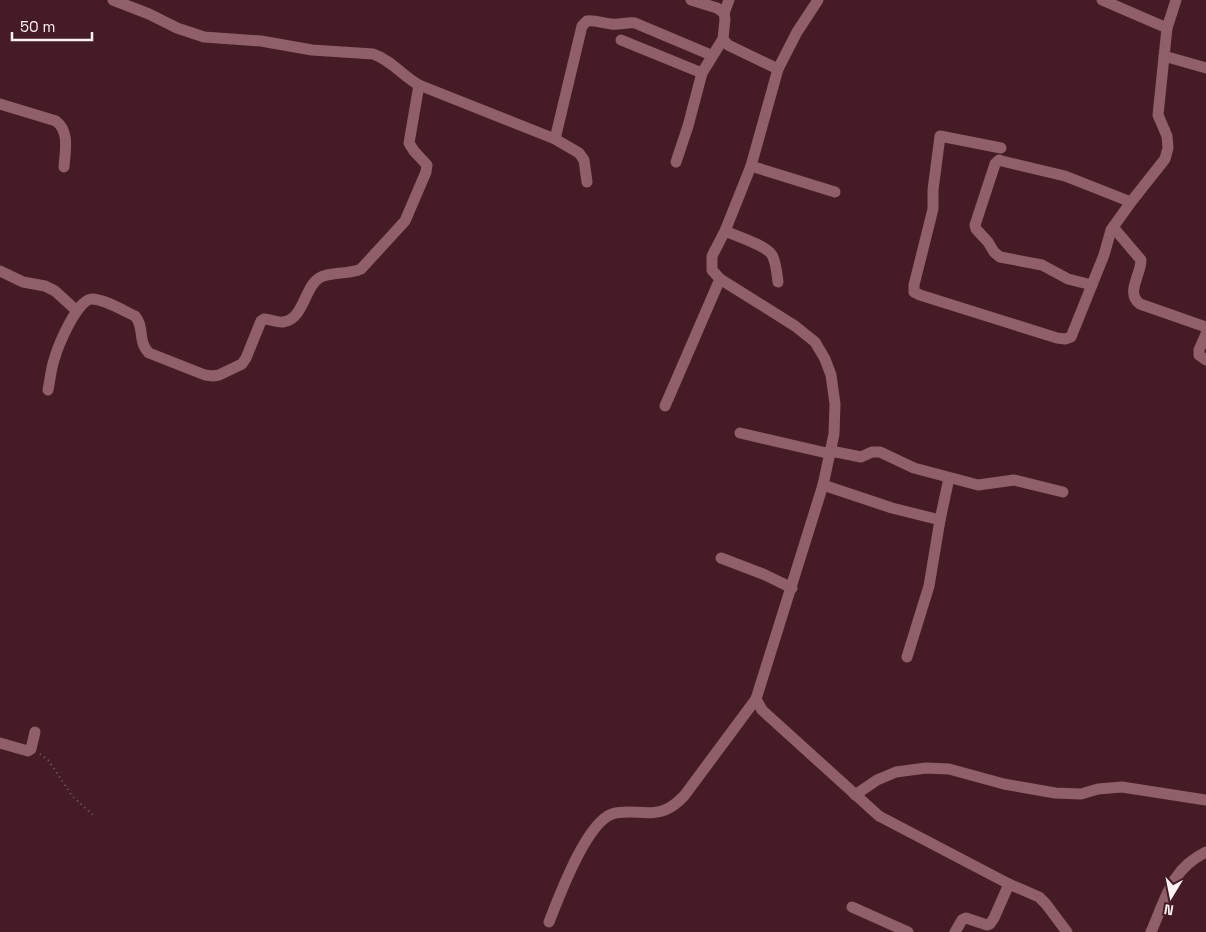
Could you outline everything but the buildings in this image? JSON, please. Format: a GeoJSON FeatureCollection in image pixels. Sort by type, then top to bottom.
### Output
{"type":"FeatureCollection","features":[{"type":"Feature","properties":{"kind":"street"},"geometry":{"type":"LineString","coordinates":[[113,0],[127,4],[184,31],[204,37],[261,41],[312,50],[373,54],[383,57],[408,79],[419,85],[555,139],[579,153],[584,160],[587,182]]}},
{"type":"Feature","properties":{"kind":"street"},"geometry":{"type":"LineString","coordinates":[[691,0],[724,12]]}},
{"type":"Feature","properties":{"kind":"street"},"geometry":{"type":"LineString","coordinates":[[676,162],[702,73],[723,39],[724,12],[729,0]]}},
{"type":"Feature","properties":{"kind":"street"},"geometry":{"type":"LineString","coordinates":[[549,922],[564,885],[594,827],[612,814],[624,812],[653,813],[669,809],[684,796],[756,699],[824,485],[831,452],[834,404],[831,375],[825,359],[815,342],[795,326],[720,279],[712,270],[712,256],[725,231],[750,166],[778,69],[796,32],[818,0]]}},
{"type":"Feature","properties":{"kind":"street"},"geometry":{"type":"LineString","coordinates":[[1102,0],[1167,28]]}},
{"type":"Feature","properties":{"kind":"street"},"geometry":{"type":"LineString","coordinates":[[1001,148],[940,136],[933,190],[933,209],[914,285],[914,292],[1065,339],[1071,337],[1113,227],[1167,154],[1167,136],[1158,115],[1167,28],[1176,0]]}},
{"type":"Feature","properties":{"kind":"street"},"geometry":{"type":"LineString","coordinates":[[555,139],[582,26],[586,21],[595,20],[612,24],[635,23],[712,55]]}},
{"type":"Feature","properties":{"kind":"street"},"geometry":{"type":"LineString","coordinates":[[723,39],[728,45],[778,69]]}},
{"type":"Feature","properties":{"kind":"street"},"geometry":{"type":"LineString","coordinates":[[621,40],[702,73]]}},
{"type":"Feature","properties":{"kind":"street"},"geometry":{"type":"LineString","coordinates":[[1164,56],[1206,68]]}},
{"type":"Feature","properties":{"kind":"street"},"geometry":{"type":"LineString","coordinates":[[48,390],[56,351],[77,311],[89,299],[98,300],[135,316],[139,320],[141,341],[144,348],[150,353],[205,375],[213,376],[242,364],[261,321],[264,318],[280,322],[288,321],[299,310],[319,278],[361,269],[405,221],[426,172],[427,165],[409,143],[419,85]]}},
{"type":"Feature","properties":{"kind":"street"},"geometry":{"type":"LineString","coordinates":[[0,104],[56,121],[62,126],[65,133],[64,167]]}},
{"type":"Feature","properties":{"kind":"street"},"geometry":{"type":"LineString","coordinates":[[1092,285],[1068,279],[1042,266],[1000,257],[994,252],[976,229],[975,224],[995,164],[999,160],[1066,176],[1131,202]]}},
{"type":"Feature","properties":{"kind":"street"},"geometry":{"type":"LineString","coordinates":[[750,166],[835,192]]}},
{"type":"Feature","properties":{"kind":"street"},"geometry":{"type":"LineString","coordinates":[[1113,227],[1141,260],[1133,291],[1135,301],[1206,327]]}},
{"type":"Feature","properties":{"kind":"street"},"geometry":{"type":"LineString","coordinates":[[725,231],[771,252],[778,282]]}},
{"type":"Feature","properties":{"kind":"street"},"geometry":{"type":"LineString","coordinates":[[0,271],[23,282],[45,286],[55,291],[77,311]]}},
{"type":"Feature","properties":{"kind":"street"},"geometry":{"type":"LineString","coordinates":[[665,406],[720,279]]}},
{"type":"Feature","properties":{"kind":"street"},"geometry":{"type":"LineString","coordinates":[[1206,334],[1199,350],[1199,355],[1206,360]]}},
{"type":"Feature","properties":{"kind":"street"},"geometry":{"type":"LineString","coordinates":[[740,433],[861,457],[872,452],[880,452],[908,466],[984,486],[1005,480],[1014,480],[1063,492]]}},
{"type":"Feature","properties":{"kind":"street"},"geometry":{"type":"LineString","coordinates":[[908,658],[929,586],[949,478]]}},
{"type":"Feature","properties":{"kind":"street"},"geometry":{"type":"LineString","coordinates":[[824,485],[892,508],[940,520]]}},
{"type":"Feature","properties":{"kind":"street"},"geometry":{"type":"LineString","coordinates":[[721,558],[754,570],[792,588]]}},
{"type":"Feature","properties":{"kind":"street"},"geometry":{"type":"LineString","coordinates":[[756,699],[762,710],[880,816],[1009,884],[1039,897],[1067,932]]}},
{"type":"Feature","properties":{"kind":"street"},"geometry":{"type":"LineString","coordinates":[[0,743],[24,750],[31,749],[35,732]]}},
{"type":"Feature","properties":{"kind":"street"},"geometry":{"type":"LineString","coordinates":[[855,795],[877,780],[889,775],[926,768],[949,770],[1004,784],[1055,793],[1081,794],[1098,789],[1122,786],[1206,800]]}},
{"type":"Feature","properties":{"kind":"street"},"geometry":{"type":"LineString","coordinates":[[1151,932],[1174,880],[1180,871],[1188,863],[1206,852]]}},
{"type":"Feature","properties":{"kind":"street"},"geometry":{"type":"LineString","coordinates":[[955,932],[962,920],[966,918],[987,925],[990,924],[1009,884]]}},
{"type":"Feature","properties":{"kind":"street"},"geometry":{"type":"LineString","coordinates":[[852,907],[908,932]]}},
{"type":"Feature","properties":{"kind":"path"},"geometry":{"type":"LineString","coordinates":[[31,749],[49,761],[72,796],[93,815]]}}]}
